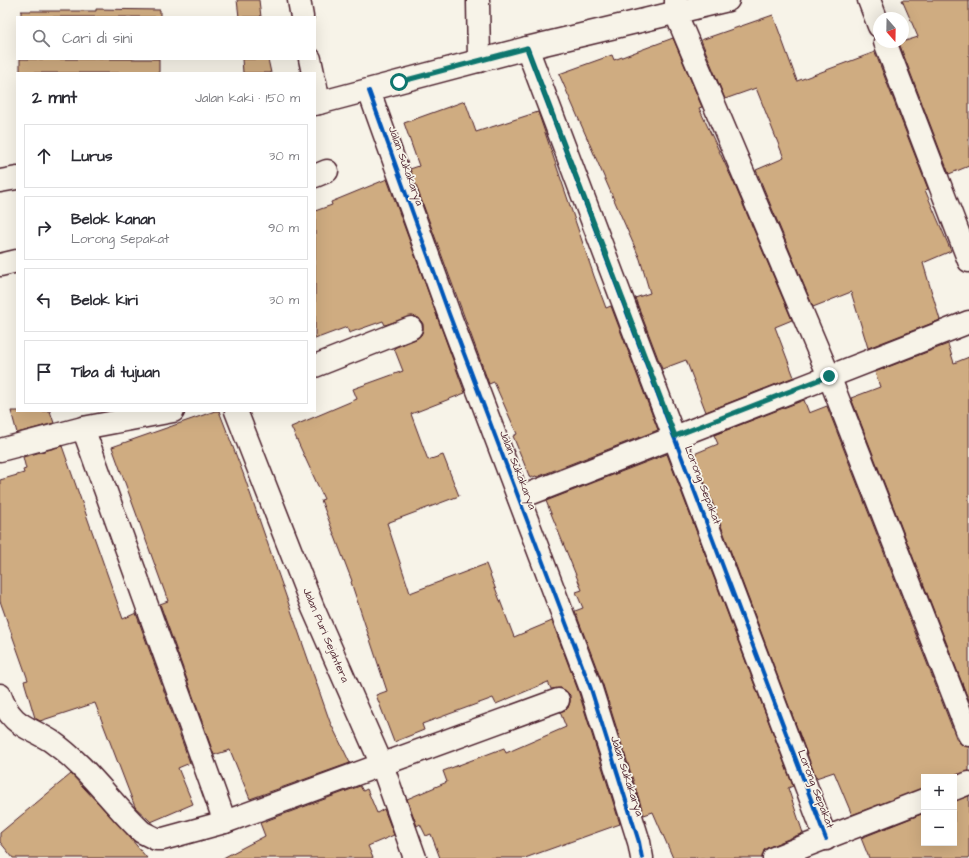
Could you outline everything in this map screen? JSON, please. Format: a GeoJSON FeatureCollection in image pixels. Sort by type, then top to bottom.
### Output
{"type":"FeatureCollection","features":[{"type":"Feature","properties":{"kind":"street"},"geometry":{"type":"LineString","coordinates":[[299,0],[302,16]]}},
{"type":"Feature","properties":{"kind":"street"},"geometry":{"type":"LineString","coordinates":[[478,0],[479,61]]}},
{"type":"Feature","properties":{"kind":"street"},"geometry":{"type":"LineString","coordinates":[[316,93],[317,104],[676,7],[728,0]]}},
{"type":"Feature","properties":{"kind":"street"},"geometry":{"type":"LineString","coordinates":[[869,0],[874,12]]}},
{"type":"Feature","properties":{"kind":"street"},"geometry":{"type":"LineString","coordinates":[[676,7],[829,376],[969,734]]}},
{"type":"Feature","properties":{"kind":"street","name":"Lorong Sepakat"},"geometry":{"type":"LineString","coordinates":[[527,48],[675,436],[826,839]]}},
{"type":"Feature","properties":{"kind":"street"},"geometry":{"type":"LineString","coordinates":[[887,48],[969,261]]}},
{"type":"Feature","properties":{"kind":"street"},"geometry":{"type":"LineString","coordinates":[[310,60],[313,72]]}},
{"type":"Feature","properties":{"kind":"street","name":"Jalan Sukakarya"},"geometry":{"type":"LineString","coordinates":[[369,91],[449,314],[591,689],[639,842],[642,858]]}},
{"type":"Feature","properties":{"kind":"street"},"geometry":{"type":"LineString","coordinates":[[0,181],[16,178]]}},
{"type":"Feature","properties":{"kind":"street"},"geometry":{"type":"LineString","coordinates":[[0,265],[16,261]]}},
{"type":"Feature","properties":{"kind":"street"},"geometry":{"type":"LineString","coordinates":[[519,498],[969,322]]}},
{"type":"Feature","properties":{"kind":"street"},"geometry":{"type":"LineString","coordinates":[[316,366],[411,328]]}},
{"type":"Feature","properties":{"kind":"street"},"geometry":{"type":"LineString","coordinates":[[0,450],[83,428],[168,412]]}},
{"type":"Feature","properties":{"kind":"street","name":"Jalan Puri Sejahtera"},"geometry":{"type":"LineString","coordinates":[[236,412],[313,608],[382,765],[416,858]]}},
{"type":"Feature","properties":{"kind":"street"},"geometry":{"type":"LineString","coordinates":[[83,428],[226,822]]}},
{"type":"Feature","properties":{"kind":"street"},"geometry":{"type":"LineString","coordinates":[[0,695],[6,708],[20,725],[49,741],[63,751],[96,781],[136,826],[149,836],[163,839],[226,822],[558,700]]}},
{"type":"Feature","properties":{"kind":"street"},"geometry":{"type":"LineString","coordinates":[[957,788],[969,783]]}},
{"type":"Feature","properties":{"kind":"street"},"geometry":{"type":"LineString","coordinates":[[774,858],[921,801]]}},
{"type":"Feature","properties":{"kind":"building"},"geometry":{"type":"Polygon","coordinates":[[[237,0],[259,0],[261,16],[239,16],[237,0]]]}},
{"type":"Feature","properties":{"kind":"building"},"geometry":{"type":"Polygon","coordinates":[[[902,0],[969,0],[969,166],[949,174],[901,48],[909,48],[909,40],[918,37],[909,16],[909,12],[907,12],[902,0]]]}},
{"type":"Feature","properties":{"kind":"building"},"geometry":{"type":"Polygon","coordinates":[[[96,9],[160,10],[160,16],[21,16],[21,11],[96,11],[96,9]]]}},
{"type":"Feature","properties":{"kind":"building"},"geometry":{"type":"Polygon","coordinates":[[[773,15],[797,81],[875,52],[928,189],[925,190],[951,251],[923,263],[940,320],[868,348],[851,292],[813,307],[756,170],[784,158],[756,88],[725,99],[701,40],[773,15]]]}},
{"type":"Feature","properties":{"kind":"building"},"geometry":{"type":"Polygon","coordinates":[[[673,38],[702,107],[699,108],[733,181],[792,320],[775,327],[794,377],[706,412],[686,360],[662,369],[635,298],[650,293],[640,259],[559,74],[612,55],[614,60],[673,38]]]}},
{"type":"Feature","properties":{"kind":"building"},"geometry":{"type":"Polygon","coordinates":[[[20,60],[159,60],[159,72],[20,72],[20,60]]]}},
{"type":"Feature","properties":{"kind":"building"},"geometry":{"type":"Polygon","coordinates":[[[242,60],[268,60],[271,72],[243,72],[242,60]]]}},
{"type":"Feature","properties":{"kind":"building"},"geometry":{"type":"Polygon","coordinates":[[[465,101],[476,132],[538,112],[606,308],[611,306],[658,430],[537,477],[530,478],[513,436],[517,434],[494,382],[489,384],[410,169],[419,166],[404,123],[465,101]]]}},
{"type":"Feature","properties":{"kind":"building"},"geometry":{"type":"Polygon","coordinates":[[[387,179],[465,393],[411,414],[428,460],[443,455],[459,496],[387,523],[410,593],[486,564],[514,637],[552,621],[579,693],[620,824],[525,858],[440,858],[431,834],[426,836],[420,824],[417,826],[407,799],[447,782],[443,771],[504,748],[506,753],[566,727],[560,712],[568,708],[570,695],[561,688],[551,689],[548,682],[496,704],[493,698],[422,724],[424,730],[394,742],[376,695],[387,691],[351,582],[352,581],[321,500],[324,499],[291,427],[357,399],[353,389],[403,371],[394,348],[416,339],[421,335],[423,324],[419,318],[412,316],[385,325],[383,321],[349,333],[347,327],[316,339],[316,211],[332,205],[331,202],[387,179]]]}},
{"type":"Feature","properties":{"kind":"building"},"geometry":{"type":"Polygon","coordinates":[[[948,344],[954,363],[969,357],[969,701],[851,398],[880,387],[875,372],[948,344]]]}},
{"type":"Feature","properties":{"kind":"building"},"geometry":{"type":"Polygon","coordinates":[[[804,400],[809,413],[827,406],[957,740],[962,745],[969,747],[969,771],[957,775],[921,774],[921,789],[852,815],[834,772],[816,778],[694,454],[718,444],[714,435],[804,400]]]}},
{"type":"Feature","properties":{"kind":"building"},"geometry":{"type":"Polygon","coordinates":[[[11,411],[50,412],[54,423],[17,433],[11,411]]]}},
{"type":"Feature","properties":{"kind":"building"},"geometry":{"type":"Polygon","coordinates":[[[212,412],[219,412],[243,473],[330,722],[350,763],[250,799],[230,750],[214,755],[160,604],[168,601],[112,447],[212,412]]]}},
{"type":"Feature","properties":{"kind":"building"},"geometry":{"type":"Polygon","coordinates":[[[62,446],[123,619],[136,613],[190,763],[178,768],[193,804],[151,822],[135,807],[95,703],[40,721],[35,718],[24,681],[28,680],[0,601],[0,480],[24,473],[23,470],[26,469],[23,457],[62,446]]]}},
{"type":"Feature","properties":{"kind":"building"},"geometry":{"type":"Polygon","coordinates":[[[667,454],[793,786],[788,788],[803,833],[764,850],[762,858],[673,858],[653,812],[644,815],[603,685],[575,611],[583,608],[576,592],[582,590],[546,501],[667,454]]]}},
{"type":"Feature","properties":{"kind":"building"},"geometry":{"type":"Polygon","coordinates":[[[71,774],[126,833],[147,858],[13,858],[0,842],[0,833],[71,774]]]}},
{"type":"Feature","properties":{"kind":"building"},"geometry":{"type":"Polygon","coordinates":[[[360,786],[363,791],[367,789],[377,813],[384,809],[394,835],[368,846],[373,858],[223,858],[265,836],[260,823],[360,786]]]}},
{"type":"Feature","properties":{"kind":"building"},"geometry":{"type":"Polygon","coordinates":[[[969,796],[969,858],[869,858],[861,838],[921,814],[921,846],[957,846],[957,800],[969,796]]]}},
{"type":"Feature","properties":{"kind":"cycle path"},"geometry":{"type":"LineString","coordinates":[[527,48],[826,839]]}},
{"type":"Feature","properties":{"kind":"cycle path"},"geometry":{"type":"LineString","coordinates":[[369,91],[449,314],[591,689],[639,842],[642,858]]}},
{"type":"Feature","properties":{"kind":"route"},"geometry":{"type":"LineString","coordinates":[[399,82],[527,48],[675,436],[829,376]]}}]}
